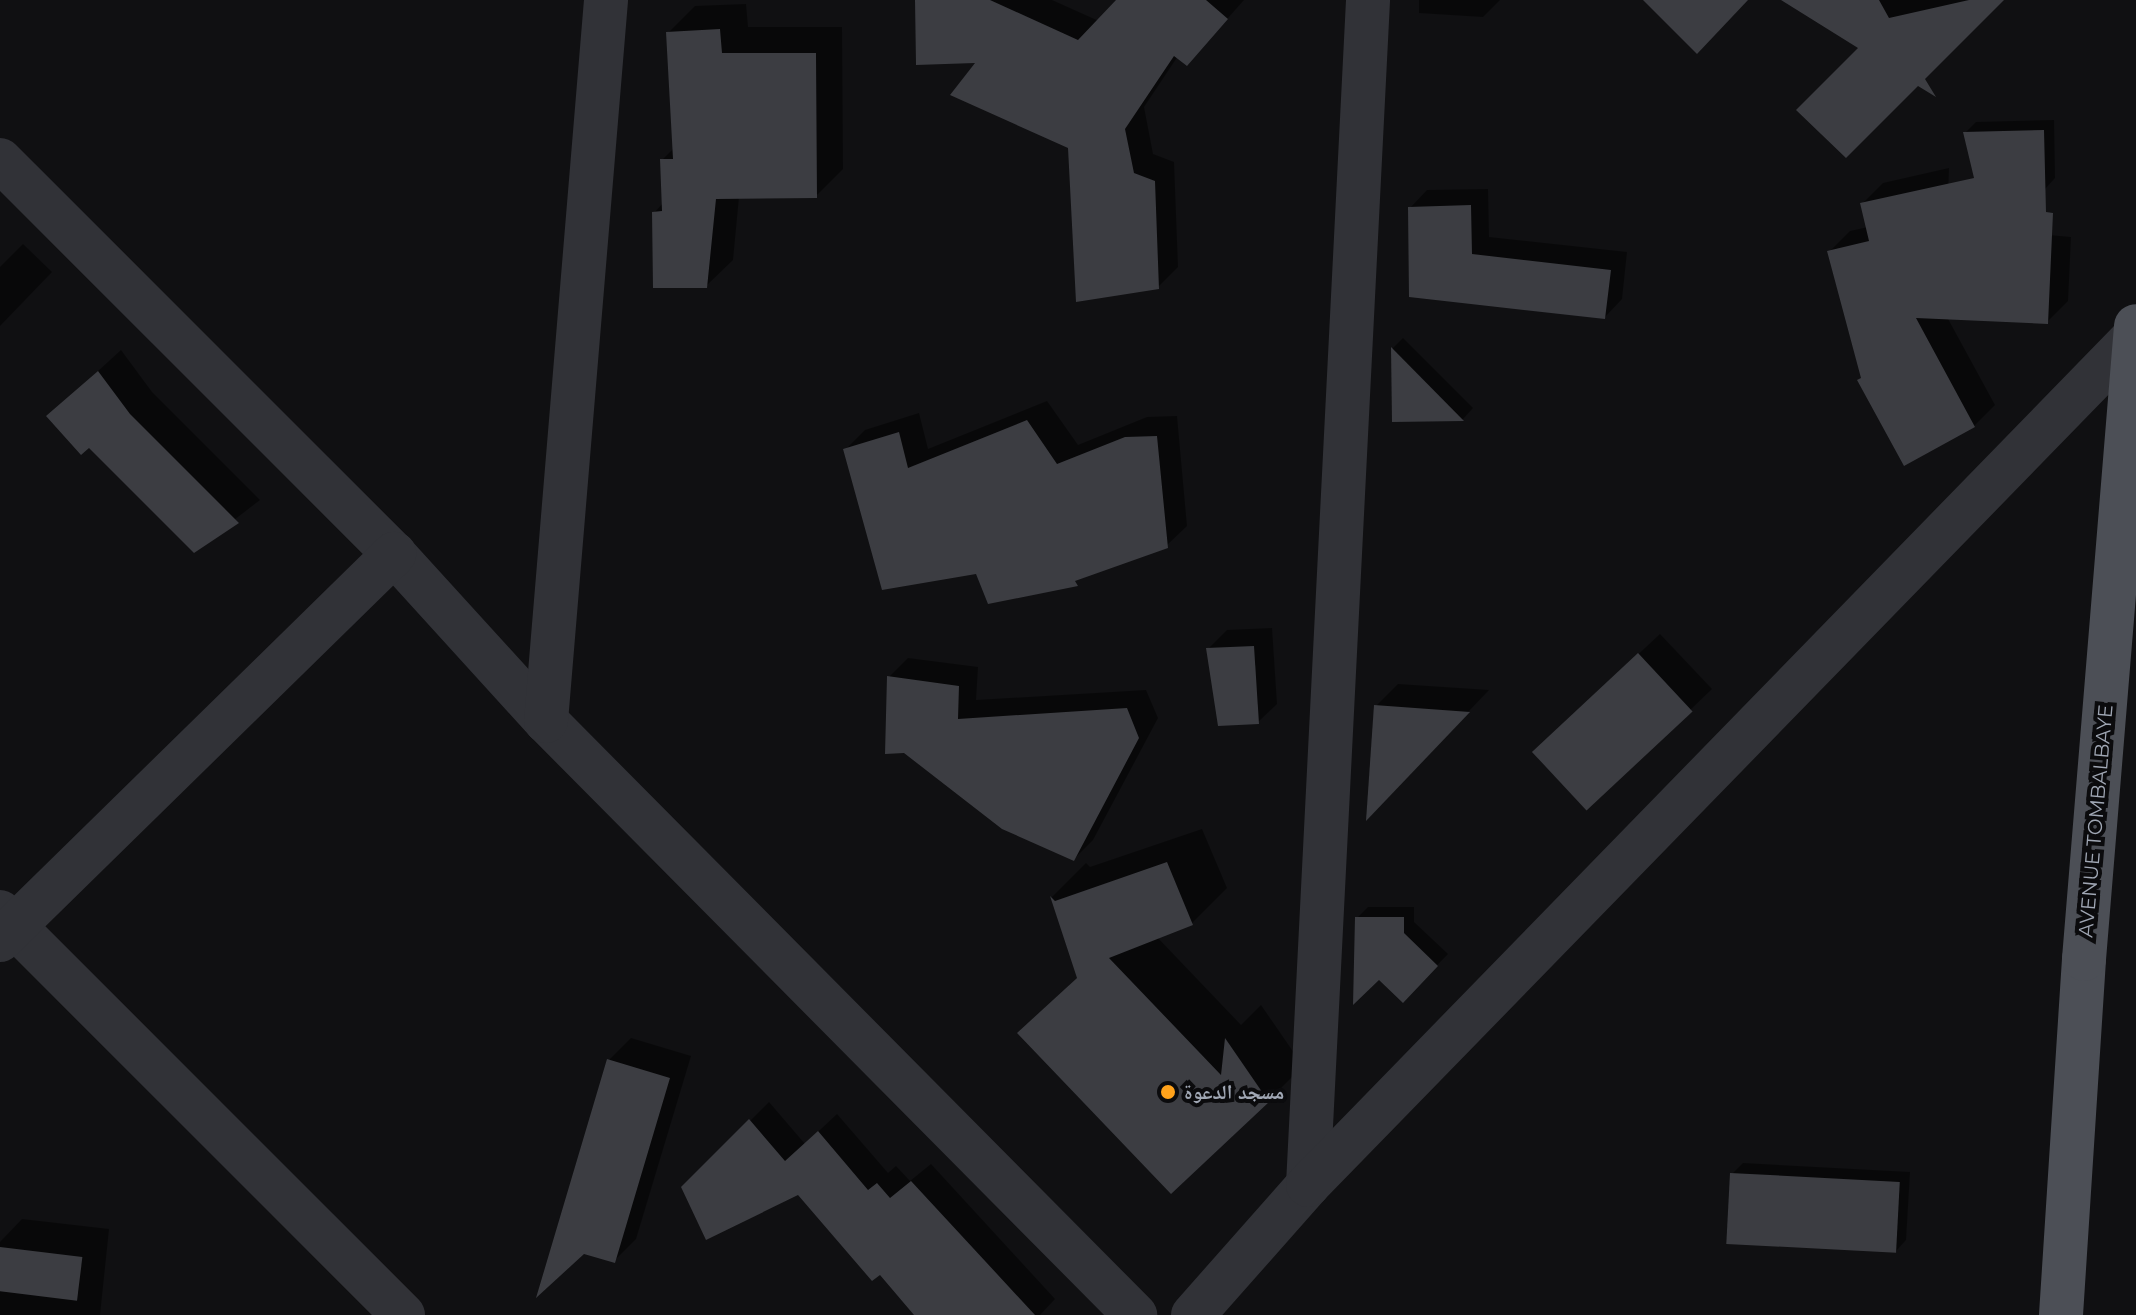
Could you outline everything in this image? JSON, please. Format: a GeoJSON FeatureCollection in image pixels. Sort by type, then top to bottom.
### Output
{"type":"FeatureCollection","features":[{"type":"Feature","properties":{"kind":"main road","name":"AVENUE TOMBALBAYE"},"geometry":{"type":"LineString","coordinates":[[2061,1315],[2084,959],[2136,326]]}},
{"type":"Feature","properties":{"kind":"street"},"geometry":{"type":"LineString","coordinates":[[546,721],[606,0]]}},
{"type":"Feature","properties":{"kind":"street"},"geometry":{"type":"LineString","coordinates":[[1308,1185],[1368,0]]}},
{"type":"Feature","properties":{"kind":"street"},"geometry":{"type":"LineString","coordinates":[[0,160],[394,554],[546,721],[1135,1315]]}},
{"type":"Feature","properties":{"kind":"street"},"geometry":{"type":"LineString","coordinates":[[1193,1315],[1308,1185],[2135,336]]}},
{"type":"Feature","properties":{"kind":"street"},"geometry":{"type":"LineString","coordinates":[[394,554],[5,926],[400,1314]]}},
{"type":"Feature","properties":{"kind":"building"},"geometry":{"type":"Polygon","coordinates":[[[915,0],[990,0],[1078,40],[1116,0],[1206,0],[1228,19],[1187,66],[1174,56],[1125,129],[1134,173],[1155,181],[1159,289],[1076,302],[1068,148],[950,95],[975,63],[916,65],[915,0]]]}},
{"type":"Feature","properties":{"kind":"building"},"geometry":{"type":"Polygon","coordinates":[[[1643,0],[1748,0],[1697,54],[1643,0]]]}},
{"type":"Feature","properties":{"kind":"building"},"geometry":{"type":"Polygon","coordinates":[[[1781,0],[1879,0],[1889,18],[1969,0],[2004,0],[1925,79],[1936,97],[1918,86],[1846,158],[1796,110],[1858,48],[1781,0]]]}},
{"type":"Feature","properties":{"kind":"building"},"geometry":{"type":"Polygon","coordinates":[[[720,29],[722,53],[816,53],[817,198],[716,199],[707,288],[653,288],[652,212],[662,211],[660,159],[673,159],[666,32],[720,29]]]}},
{"type":"Feature","properties":{"kind":"building"},"geometry":{"type":"Polygon","coordinates":[[[2044,130],[2046,212],[2053,213],[2048,324],[1916,318],[1975,427],[1904,466],[1857,380],[1861,378],[1827,251],[1869,241],[1860,203],[1974,178],[1963,132],[2044,130]]]}},
{"type":"Feature","properties":{"kind":"building"},"geometry":{"type":"Polygon","coordinates":[[[1471,205],[1472,254],[1611,270],[1605,319],[1409,297],[1408,207],[1471,205]]]}},
{"type":"Feature","properties":{"kind":"building"},"geometry":{"type":"Polygon","coordinates":[[[1391,347],[1464,421],[1392,422],[1391,347]]]}},
{"type":"Feature","properties":{"kind":"building"},"geometry":{"type":"Polygon","coordinates":[[[98,371],[130,414],[239,523],[194,553],[89,448],[81,455],[46,416],[98,371]]]}},
{"type":"Feature","properties":{"kind":"building"},"geometry":{"type":"Polygon","coordinates":[[[1027,420],[1057,464],[1125,437],[1157,436],[1168,548],[1075,581],[1078,586],[988,604],[976,574],[882,590],[843,449],[899,432],[908,468],[1027,420]]]}},
{"type":"Feature","properties":{"kind":"building"},"geometry":{"type":"Polygon","coordinates":[[[1254,646],[1259,724],[1218,726],[1206,648],[1254,646]]]}},
{"type":"Feature","properties":{"kind":"building"},"geometry":{"type":"Polygon","coordinates":[[[1638,653],[1693,712],[1587,810],[1532,752],[1638,653]]]}},
{"type":"Feature","properties":{"kind":"building"},"geometry":{"type":"Polygon","coordinates":[[[887,676],[959,686],[958,719],[1127,708],[1139,738],[1074,861],[1002,829],[904,753],[885,754],[887,676]]]}},
{"type":"Feature","properties":{"kind":"building"},"geometry":{"type":"Polygon","coordinates":[[[1374,705],[1470,712],[1366,821],[1374,705]]]}},
{"type":"Feature","properties":{"kind":"building","name":"مسجد الدعوة"},"geometry":{"type":"Polygon","coordinates":[[[1167,862],[1193,925],[1109,958],[1221,1075],[1225,1038],[1269,1102],[1171,1194],[1017,1033],[1077,978],[1050,896],[1055,901],[1167,862]]]}},
{"type":"Feature","properties":{"kind":"building"},"geometry":{"type":"Polygon","coordinates":[[[1355,917],[1404,917],[1404,933],[1438,966],[1403,1003],[1379,980],[1353,1005],[1355,917]]]}},
{"type":"Feature","properties":{"kind":"building"},"geometry":{"type":"Polygon","coordinates":[[[607,1059],[670,1078],[615,1263],[584,1254],[536,1298],[607,1059]]]}},
{"type":"Feature","properties":{"kind":"building"},"geometry":{"type":"Polygon","coordinates":[[[749,1119],[785,1161],[818,1131],[868,1190],[877,1183],[890,1198],[911,1181],[1035,1315],[914,1315],[880,1275],[872,1281],[798,1195],[706,1240],[681,1187],[749,1119]]]}},
{"type":"Feature","properties":{"kind":"building"},"geometry":{"type":"Polygon","coordinates":[[[1730,1173],[1900,1182],[1896,1253],[1726,1244],[1730,1173]]]}},
{"type":"Feature","properties":{"kind":"building"},"geometry":{"type":"Polygon","coordinates":[[[0,1247],[82,1257],[77,1301],[0,1291],[0,1247]]]}},
{"type":"Feature","properties":{"kind":"place","name":"مسجد الدعوة"},"geometry":{"type":"Point","coordinates":[1168,1092]}}]}
